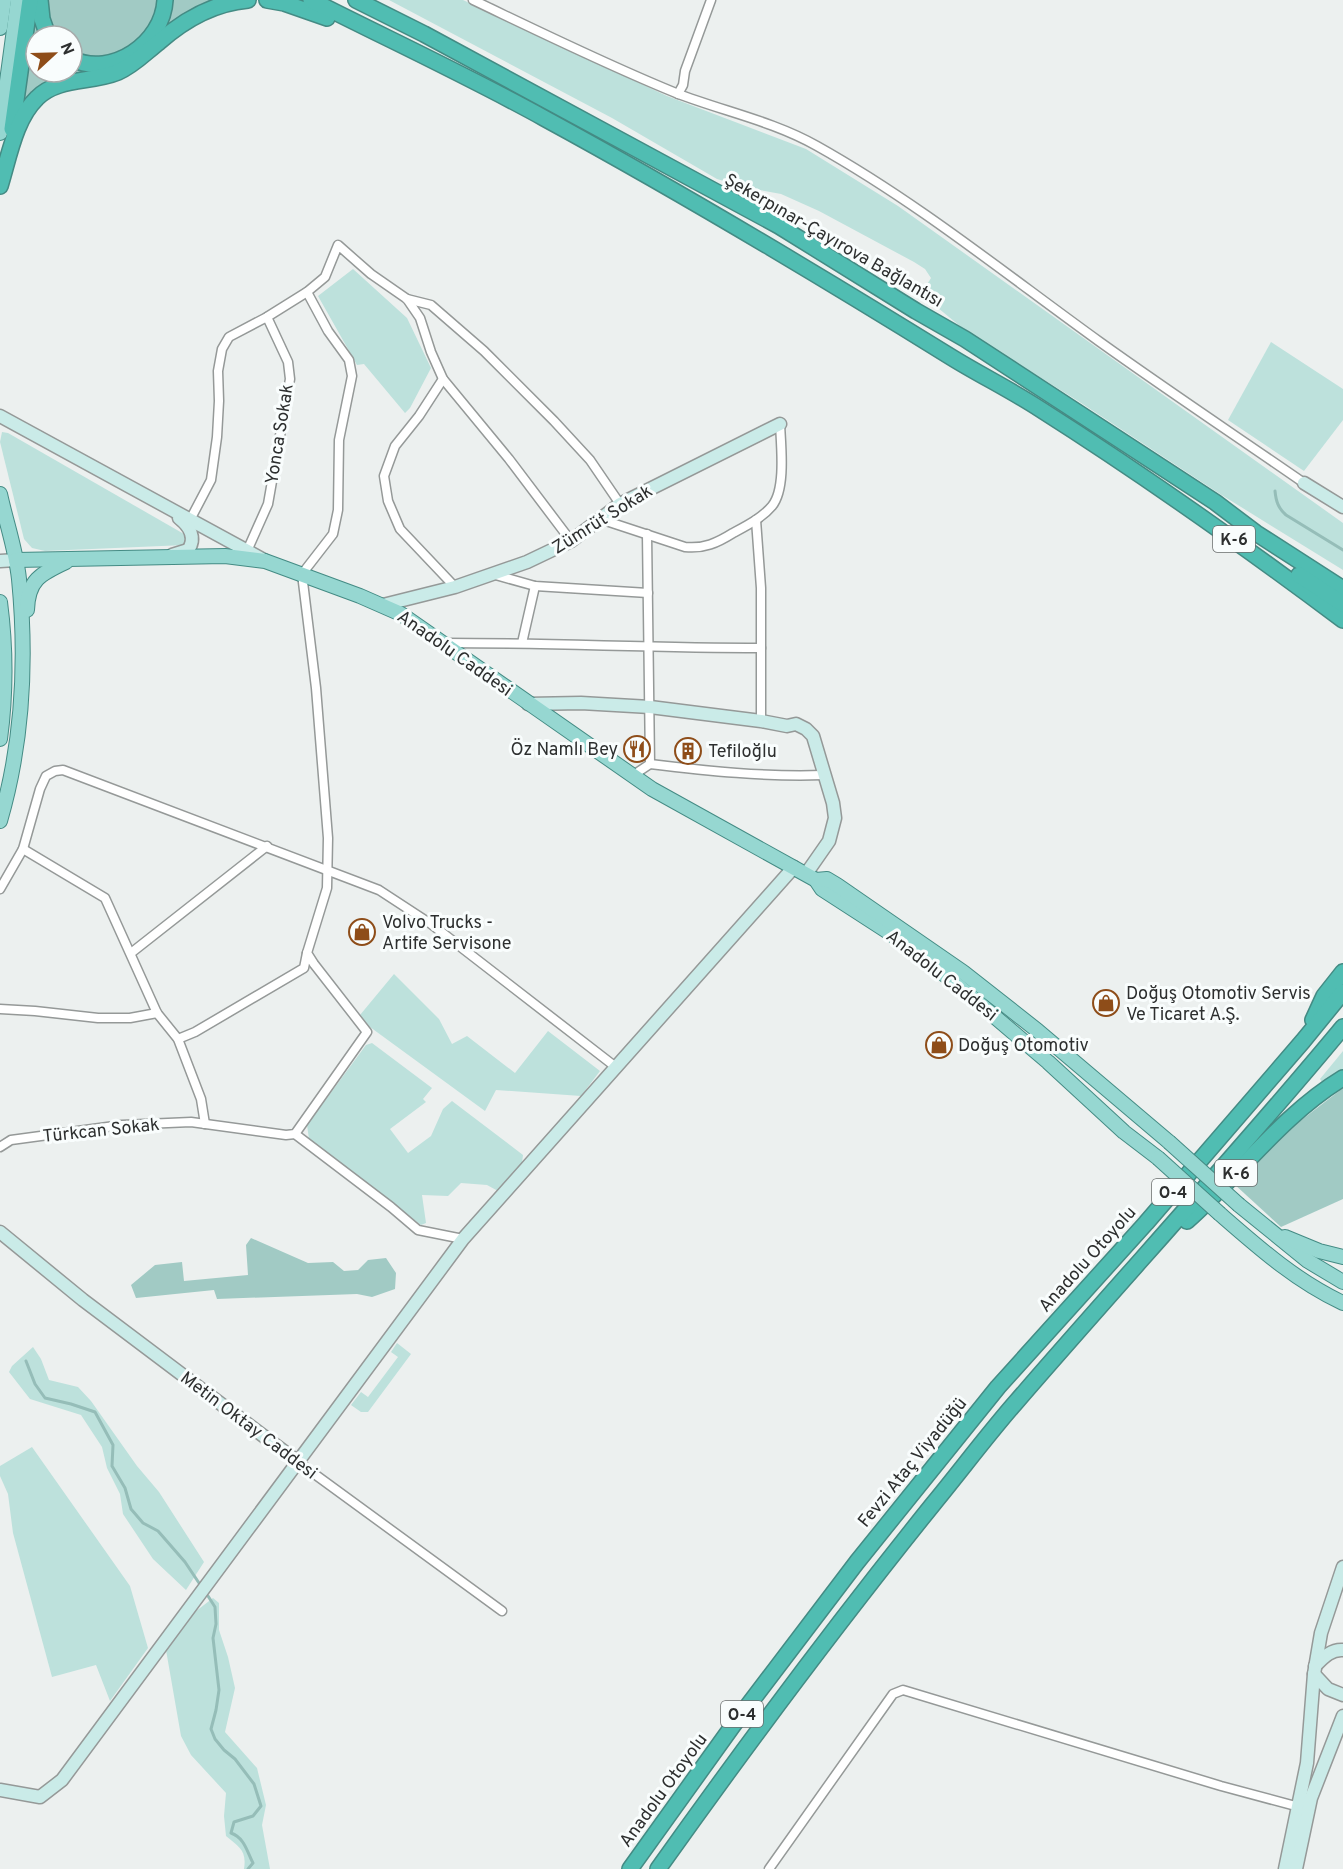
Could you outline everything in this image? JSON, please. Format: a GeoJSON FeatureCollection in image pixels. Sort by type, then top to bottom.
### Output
{"type":"FeatureCollection","features":[{"type":"Feature","properties":{"kind":"highway"},"geometry":{"type":"LineString","coordinates":[[8,159],[30,0]]}},
{"type":"Feature","properties":{"kind":"highway"},"geometry":{"type":"LineString","coordinates":[[40,0],[43,24]]}},
{"type":"Feature","properties":{"kind":"highway"},"geometry":{"type":"LineString","coordinates":[[84,63],[106,63],[118,60],[137,50],[156,29],[165,0]]}},
{"type":"Feature","properties":{"kind":"highway"},"geometry":{"type":"LineString","coordinates":[[0,186],[19,126],[26,110],[38,97],[52,87],[119,71],[131,65],[174,29],[204,11],[220,4],[248,0]]}},
{"type":"Feature","properties":{"kind":"highway"},"geometry":{"type":"LineString","coordinates":[[267,0],[312,12],[434,62]]}},
{"type":"Feature","properties":{"kind":"highway"},"geometry":{"type":"LineString","coordinates":[[311,0],[542,117],[783,254],[1038,408],[1121,463]]}},
{"type":"Feature","properties":{"kind":"highway","name":"Şekerpınar-Çayırova Bağlantısı"},"geometry":{"type":"LineString","coordinates":[[356,0],[550,101],[779,226],[965,339],[1215,502]]}},
{"type":"Feature","properties":{"kind":"highway"},"geometry":{"type":"LineString","coordinates":[[363,0],[394,19]]}},
{"type":"Feature","properties":{"kind":"highway","name":"K-6"},"geometry":{"type":"LineString","coordinates":[[1121,463],[1209,516],[1343,604]]}},
{"type":"Feature","properties":{"kind":"highway","name":"K-6"},"geometry":{"type":"LineString","coordinates":[[1121,463],[1253,553],[1343,620]]}},
{"type":"Feature","properties":{"kind":"highway","name":"K-6"},"geometry":{"type":"LineString","coordinates":[[1215,502],[1274,534],[1343,578]]}},
{"type":"Feature","properties":{"kind":"highway","name":"K-6"},"geometry":{"type":"LineString","coordinates":[[1215,502],[1256,533],[1343,589]]}},
{"type":"Feature","properties":{"kind":"highway"},"geometry":{"type":"LineString","coordinates":[[1303,1041],[1324,996],[1343,972]]}},
{"type":"Feature","properties":{"kind":"highway","name":"Anadolu Otoyolu"},"geometry":{"type":"LineString","coordinates":[[998,1387],[1146,1223],[1343,992]]}},
{"type":"Feature","properties":{"kind":"highway","name":"O-4"},"geometry":{"type":"LineString","coordinates":[[658,1869],[734,1763],[875,1577],[1015,1403],[1239,1151],[1343,1027]]}},
{"type":"Feature","properties":{"kind":"highway","name":"K-6"},"geometry":{"type":"LineString","coordinates":[[1131,1271],[1214,1197],[1248,1159],[1284,1125],[1343,1078]]}},
{"type":"Feature","properties":{"kind":"highway","name":"Fevzi Ataç Viyadüğü"},"geometry":{"type":"LineString","coordinates":[[857,1562],[998,1387]]}},
{"type":"Feature","properties":{"kind":"highway","name":"Anadolu Otoyolu"},"geometry":{"type":"LineString","coordinates":[[630,1869],[734,1724],[857,1562]]}},
{"type":"Feature","properties":{"kind":"main road"},"geometry":{"type":"LineString","coordinates":[[0,28],[4,0]]}},
{"type":"Feature","properties":{"kind":"main road"},"geometry":{"type":"LineString","coordinates":[[0,134],[18,0]]}},
{"type":"Feature","properties":{"kind":"main road"},"geometry":{"type":"LineString","coordinates":[[0,494],[19,579],[23,681]]}},
{"type":"Feature","properties":{"kind":"main road","name":"Anadolu Caddesi"},"geometry":{"type":"LineString","coordinates":[[16,560],[225,556],[265,561],[383,605],[414,622],[632,776],[678,804],[806,874],[822,889],[890,933],[954,982],[1048,1062],[1124,1132],[1158,1158],[1265,1254],[1313,1288],[1343,1303]]}},
{"type":"Feature","properties":{"kind":"main road"},"geometry":{"type":"LineString","coordinates":[[0,821],[16,755],[30,589],[41,574],[72,559]]}},
{"type":"Feature","properties":{"kind":"main road"},"geometry":{"type":"LineString","coordinates":[[0,602],[4,705],[0,739]]}},
{"type":"Feature","properties":{"kind":"main road","name":"Anadolu Caddesi"},"geometry":{"type":"LineString","coordinates":[[806,874],[827,879],[837,885],[963,972],[1038,1031],[1169,1142],[1269,1231],[1308,1261],[1343,1282]]}},
{"type":"Feature","properties":{"kind":"main road"},"geometry":{"type":"LineString","coordinates":[[1269,1231],[1319,1251],[1343,1257]]}},
{"type":"Feature","properties":{"kind":"street"},"geometry":{"type":"LineString","coordinates":[[473,0],[586,55],[678,94],[788,132],[814,144],[877,182],[975,250],[1101,343],[1304,483],[1343,507]]}},
{"type":"Feature","properties":{"kind":"street"},"geometry":{"type":"LineString","coordinates":[[678,94],[711,0]]}},
{"type":"Feature","properties":{"kind":"street"},"geometry":{"type":"LineString","coordinates":[[190,520],[211,480],[217,437],[218,370],[222,349],[229,337],[267,317],[325,277],[338,245],[371,274],[407,299],[430,305],[484,351],[590,460],[620,504]]}},
{"type":"Feature","properties":{"kind":"street"},"geometry":{"type":"LineString","coordinates":[[178,1039],[195,1032],[304,968],[327,888],[328,838],[316,688],[302,574],[333,534],[338,510],[339,440],[352,376],[349,360],[328,331],[306,292]]}},
{"type":"Feature","properties":{"kind":"street"},"geometry":{"type":"LineString","coordinates":[[407,299],[420,318],[443,379],[509,459],[571,541]]}},
{"type":"Feature","properties":{"kind":"street","name":"Yonca Sokak"},"geometry":{"type":"LineString","coordinates":[[247,551],[268,504],[290,379],[288,362],[267,317]]}},
{"type":"Feature","properties":{"kind":"street"},"geometry":{"type":"LineString","coordinates":[[443,379],[395,446],[384,476],[388,501],[400,529],[455,587]]}},
{"type":"Feature","properties":{"kind":"street"},"geometry":{"type":"LineString","coordinates":[[3,416],[265,561]]}},
{"type":"Feature","properties":{"kind":"street"},"geometry":{"type":"LineString","coordinates":[[600,519],[685,547],[696,548],[714,544],[756,520],[772,506],[779,492],[782,454],[780,424]]}},
{"type":"Feature","properties":{"kind":"street","name":"Zümrüt Sokak"},"geometry":{"type":"LineString","coordinates":[[383,605],[455,587],[527,562],[571,541],[620,504],[780,424]]}},
{"type":"Feature","properties":{"kind":"street"},"geometry":{"type":"LineString","coordinates":[[167,507],[185,523],[190,530],[192,540],[188,550],[168,557]]}},
{"type":"Feature","properties":{"kind":"street"},"geometry":{"type":"LineString","coordinates":[[756,520],[761,588],[761,720]]}},
{"type":"Feature","properties":{"kind":"street"},"geometry":{"type":"LineString","coordinates":[[647,534],[650,764]]}},
{"type":"Feature","properties":{"kind":"street"},"geometry":{"type":"LineString","coordinates":[[0,561],[16,560]]}},
{"type":"Feature","properties":{"kind":"street"},"geometry":{"type":"LineString","coordinates":[[492,574],[535,586],[648,593]]}},
{"type":"Feature","properties":{"kind":"street"},"geometry":{"type":"LineString","coordinates":[[522,643],[535,586]]}},
{"type":"Feature","properties":{"kind":"street"},"geometry":{"type":"LineString","coordinates":[[442,643],[761,648]]}},
{"type":"Feature","properties":{"kind":"street"},"geometry":{"type":"LineString","coordinates":[[0,1790],[40,1797],[62,1780],[463,1239],[617,1068],[806,874],[825,849],[834,827],[833,803],[813,736],[796,724],[787,726],[761,720],[650,707],[528,704]]}},
{"type":"Feature","properties":{"kind":"street"},"geometry":{"type":"LineString","coordinates":[[632,776],[650,764],[726,773],[824,775]]}},
{"type":"Feature","properties":{"kind":"street"},"geometry":{"type":"LineString","coordinates":[[0,888],[23,849],[40,789],[46,776],[63,770],[379,890],[422,918],[617,1068]]}},
{"type":"Feature","properties":{"kind":"street"},"geometry":{"type":"LineString","coordinates":[[131,953],[267,846]]}},
{"type":"Feature","properties":{"kind":"street"},"geometry":{"type":"LineString","coordinates":[[23,849],[105,898],[157,1013],[178,1039],[201,1099],[205,1124]]}},
{"type":"Feature","properties":{"kind":"street"},"geometry":{"type":"LineString","coordinates":[[307,952],[367,1032],[295,1134],[391,1207],[417,1230],[463,1239]]}},
{"type":"Feature","properties":{"kind":"street"},"geometry":{"type":"LineString","coordinates":[[0,1009],[98,1018],[130,1018],[157,1013]]}},
{"type":"Feature","properties":{"kind":"street","name":"Türkcan Sokak"},"geometry":{"type":"LineString","coordinates":[[0,1148],[11,1140],[122,1125],[191,1122],[286,1136],[295,1134]]}},
{"type":"Feature","properties":{"kind":"street","name":"Metin Oktay Caddesi"},"geometry":{"type":"LineString","coordinates":[[0,1232],[83,1300],[298,1462],[502,1611]]}},
{"type":"Feature","properties":{"kind":"street"},"geometry":{"type":"LineString","coordinates":[[1313,1288],[1343,1311]]}},
{"type":"Feature","properties":{"kind":"street"},"geometry":{"type":"LineString","coordinates":[[1296,1869],[1314,1670],[1321,1633],[1343,1567]]}},
{"type":"Feature","properties":{"kind":"street"},"geometry":{"type":"LineString","coordinates":[[1314,1670],[1327,1654],[1343,1650]]}},
{"type":"Feature","properties":{"kind":"street"},"geometry":{"type":"LineString","coordinates":[[1314,1670],[1328,1689],[1343,1695]]}},
{"type":"Feature","properties":{"kind":"street"},"geometry":{"type":"LineString","coordinates":[[769,1869],[893,1694],[903,1690],[1221,1786],[1303,1808]]}},
{"type":"Feature","properties":{"kind":"street"},"geometry":{"type":"LineString","coordinates":[[1285,1869],[1303,1808],[1311,1798],[1343,1716]]}},
{"type":"Feature","properties":{"kind":"shaded area"},"geometry":{"type":"Polygon","coordinates":[[[44,0],[159,0],[152,23],[142,37],[128,48],[103,57],[84,56],[84,24],[49,24],[45,17],[44,0]]]}},
{"type":"Feature","properties":{"kind":"shaded area"},"geometry":{"type":"Polygon","coordinates":[[[170,0],[211,0],[192,9],[193,11],[163,33],[170,0]]]}},
{"type":"Feature","properties":{"kind":"shaded area"},"geometry":{"type":"Polygon","coordinates":[[[389,0],[463,0],[667,96],[806,149],[898,206],[1343,523],[1343,570],[966,331],[921,294],[931,278],[925,269],[914,262],[819,211],[781,194],[743,187],[717,179],[612,118],[389,0]]]}},
{"type":"Feature","properties":{"kind":"shaded area"},"geometry":{"type":"Polygon","coordinates":[[[24,84],[63,84],[21,107],[24,84]]]}},
{"type":"Feature","properties":{"kind":"shaded area"},"geometry":{"type":"Polygon","coordinates":[[[353,269],[407,318],[431,368],[410,408],[405,413],[364,364],[357,365],[318,296],[353,269]]]}},
{"type":"Feature","properties":{"kind":"shaded area"},"geometry":{"type":"Polygon","coordinates":[[[1271,342],[1343,389],[1343,420],[1304,471],[1228,420],[1271,342]]]}},
{"type":"Feature","properties":{"kind":"shaded area"},"geometry":{"type":"Polygon","coordinates":[[[2,432],[8,433],[184,534],[185,545],[45,551],[32,548],[24,539],[0,442],[2,432]]]}},
{"type":"Feature","properties":{"kind":"shaded area"},"geometry":{"type":"Polygon","coordinates":[[[394,974],[439,1019],[452,1044],[467,1036],[515,1073],[548,1031],[600,1071],[581,1096],[496,1090],[485,1111],[370,1027],[360,1015],[394,974]]]}},
{"type":"Feature","properties":{"kind":"shaded area"},"geometry":{"type":"Polygon","coordinates":[[[372,1043],[432,1088],[423,1099],[426,1102],[390,1129],[408,1153],[431,1136],[443,1109],[452,1101],[523,1155],[522,1163],[498,1191],[487,1185],[461,1183],[448,1196],[422,1195],[426,1223],[421,1225],[309,1139],[307,1125],[366,1045],[372,1043]]]}},
{"type":"Feature","properties":{"kind":"shaded area"},"geometry":{"type":"Polygon","coordinates":[[[1343,1051],[1343,1070],[1322,1082],[1320,1079],[1343,1051]]]}},
{"type":"Feature","properties":{"kind":"shaded area"},"geometry":{"type":"Polygon","coordinates":[[[1343,1088],[1343,1199],[1281,1227],[1233,1183],[1269,1145],[1343,1088]]]}},
{"type":"Feature","properties":{"kind":"shaded area"},"geometry":{"type":"Polygon","coordinates":[[[251,1238],[308,1263],[333,1262],[344,1271],[358,1270],[368,1260],[386,1258],[396,1273],[395,1289],[372,1297],[357,1294],[217,1299],[214,1290],[136,1298],[131,1285],[155,1265],[182,1262],[184,1281],[248,1275],[246,1245],[251,1238]]]}},
{"type":"Feature","properties":{"kind":"shaded area"},"geometry":{"type":"Polygon","coordinates":[[[397,1343],[411,1354],[368,1412],[361,1412],[351,1405],[361,1392],[368,1397],[398,1357],[391,1352],[397,1343]]]}},
{"type":"Feature","properties":{"kind":"shaded area"},"geometry":{"type":"Polygon","coordinates":[[[33,1347],[41,1359],[49,1380],[78,1387],[91,1401],[137,1466],[159,1492],[204,1562],[186,1590],[153,1559],[123,1514],[120,1494],[107,1468],[102,1447],[81,1415],[30,1399],[9,1372],[12,1366],[33,1347]]]}},
{"type":"Feature","properties":{"kind":"shaded area"},"geometry":{"type":"Polygon","coordinates":[[[32,1447],[130,1586],[148,1648],[110,1701],[96,1665],[52,1677],[13,1533],[8,1494],[0,1476],[0,1466],[32,1447]]]}},
{"type":"Feature","properties":{"kind":"shaded area"},"geometry":{"type":"Polygon","coordinates":[[[213,1598],[219,1603],[219,1630],[235,1688],[225,1732],[257,1768],[266,1805],[262,1825],[270,1869],[244,1869],[243,1853],[226,1836],[224,1816],[226,1793],[191,1755],[181,1736],[166,1650],[191,1615],[213,1598]]]}},
{"type":"Feature","properties":{"kind":"waterway"},"geometry":{"type":"LineString","coordinates":[[1275,491],[1278,504],[1286,515],[1343,550]]}},
{"type":"Feature","properties":{"kind":"waterway"},"geometry":{"type":"LineString","coordinates":[[26,1361],[35,1384],[45,1398],[95,1412],[113,1445],[112,1466],[125,1488],[131,1509],[143,1523],[158,1531],[185,1562],[199,1583]]}},
{"type":"Feature","properties":{"kind":"waterway"},"geometry":{"type":"LineString","coordinates":[[208,1596],[215,1607],[216,1624],[213,1638],[219,1690],[211,1729],[215,1739],[235,1759],[254,1784],[261,1806],[253,1816],[234,1822],[231,1833],[240,1838],[247,1850],[253,1863],[248,1869]]}},
{"type":"Feature","properties":{"kind":"place","name":"Öz Namlı Bey"},"geometry":{"type":"Point","coordinates":[637,749]}},
{"type":"Feature","properties":{"kind":"place","name":"Tefiloğlu"},"geometry":{"type":"Point","coordinates":[688,751]}},
{"type":"Feature","properties":{"kind":"place","name":"Volvo Trucks - Artife Servisone"},"geometry":{"type":"Point","coordinates":[362,932]}},
{"type":"Feature","properties":{"kind":"place","name":"Doğuş Otomotiv Servis Ve Ticaret A.Ş."},"geometry":{"type":"Point","coordinates":[1106,1003]}},
{"type":"Feature","properties":{"kind":"place","name":"Doğuş Otomotiv"},"geometry":{"type":"Point","coordinates":[939,1045]}}]}
